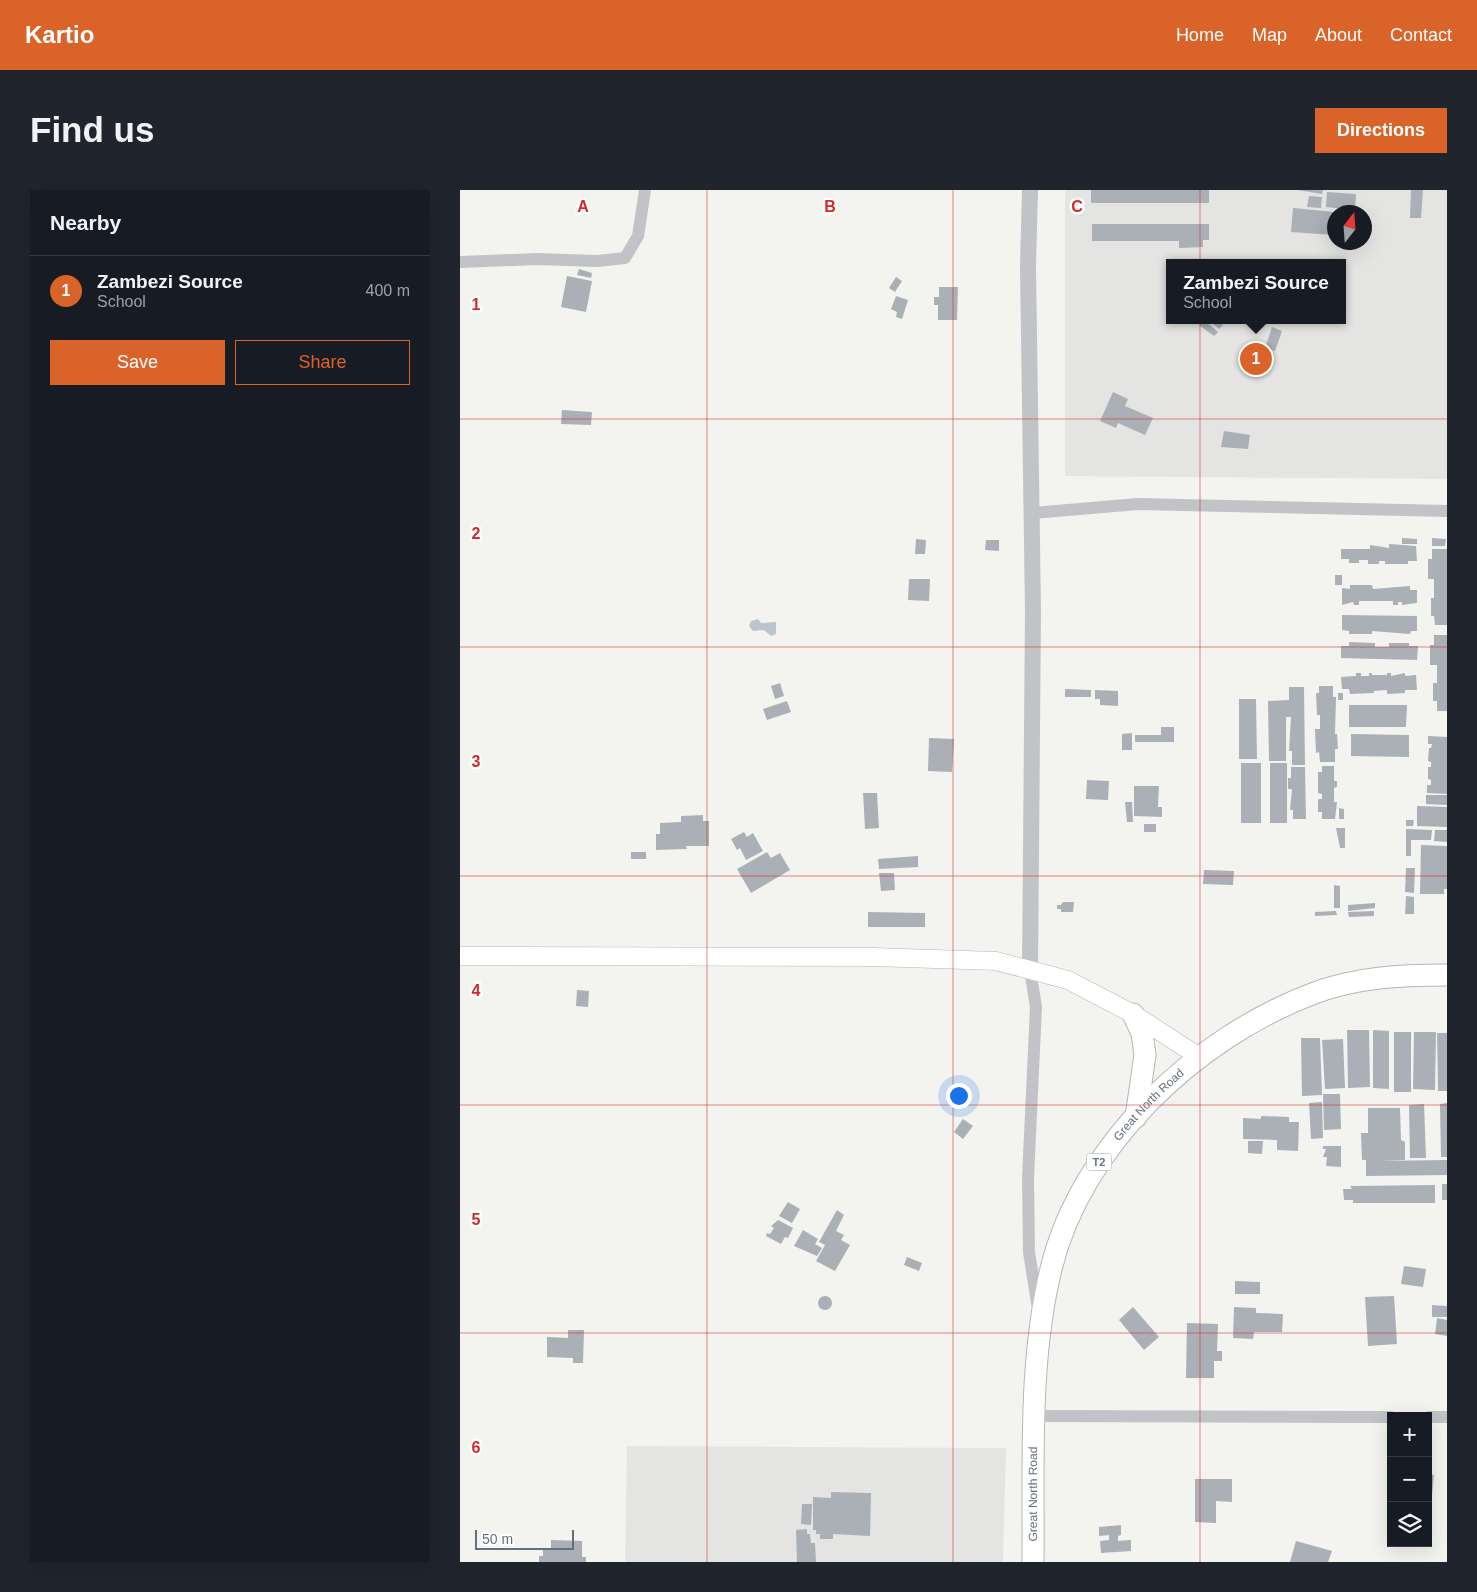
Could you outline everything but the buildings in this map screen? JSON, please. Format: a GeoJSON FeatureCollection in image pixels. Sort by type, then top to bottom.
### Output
{"type":"FeatureCollection","features":[{"type":"Feature","properties":{"kind":"highway","name":"Great North Road"},"geometry":{"type":"LineString","coordinates":[[1033,1562],[1035,1416],[1040,1321],[1052,1267],[1085,1182],[1111,1145],[1171,1081],[1232,1034],[1313,993],[1363,980],[1411,975],[1447,975]]}},
{"type":"Feature","properties":{"kind":"highway"},"geometry":{"type":"LineString","coordinates":[[1133,1014],[1142,1033],[1145,1050],[1136,1117]]}},
{"type":"Feature","properties":{"kind":"main road"},"geometry":{"type":"LineString","coordinates":[[460,956],[873,957],[996,961],[1068,980],[1133,1014],[1201,1058]]}},
{"type":"Feature","properties":{"kind":"street"},"geometry":{"type":"LineString","coordinates":[[460,262],[537,258],[597,261],[625,258],[638,236],[645,190]]}},
{"type":"Feature","properties":{"kind":"street"},"geometry":{"type":"LineString","coordinates":[[1030,190],[1028,266],[1033,513],[1030,970],[1036,1007],[1028,1178],[1029,1252],[1040,1321]]}},
{"type":"Feature","properties":{"kind":"street"},"geometry":{"type":"LineString","coordinates":[[1033,513],[1138,504],[1447,511]]}},
{"type":"Feature","properties":{"kind":"street"},"geometry":{"type":"LineString","coordinates":[[1035,1416],[1387,1417]]}},
{"type":"Feature","properties":{"kind":"street"},"geometry":{"type":"LineString","coordinates":[[1432,1417],[1447,1417]]}},
{"type":"Feature","properties":{"kind":"shaded area"},"geometry":{"type":"Polygon","coordinates":[[[1065,190],[1447,190],[1447,479],[1065,476],[1065,190]]]}},
{"type":"Feature","properties":{"kind":"shaded area"},"geometry":{"type":"Polygon","coordinates":[[[758,619],[761,623],[776,622],[776,634],[771,636],[764,630],[753,631],[749,626],[751,621],[758,619]]]}},
{"type":"Feature","properties":{"kind":"shaded area"},"geometry":{"type":"Polygon","coordinates":[[[627,1446],[1006,1448],[1003,1562],[625,1562],[627,1446]]]}},
{"type":"Feature","properties":{"kind":"place","name":"Zambezi Source"},"geometry":{"type":"Point","coordinates":[1256,359]}}]}
